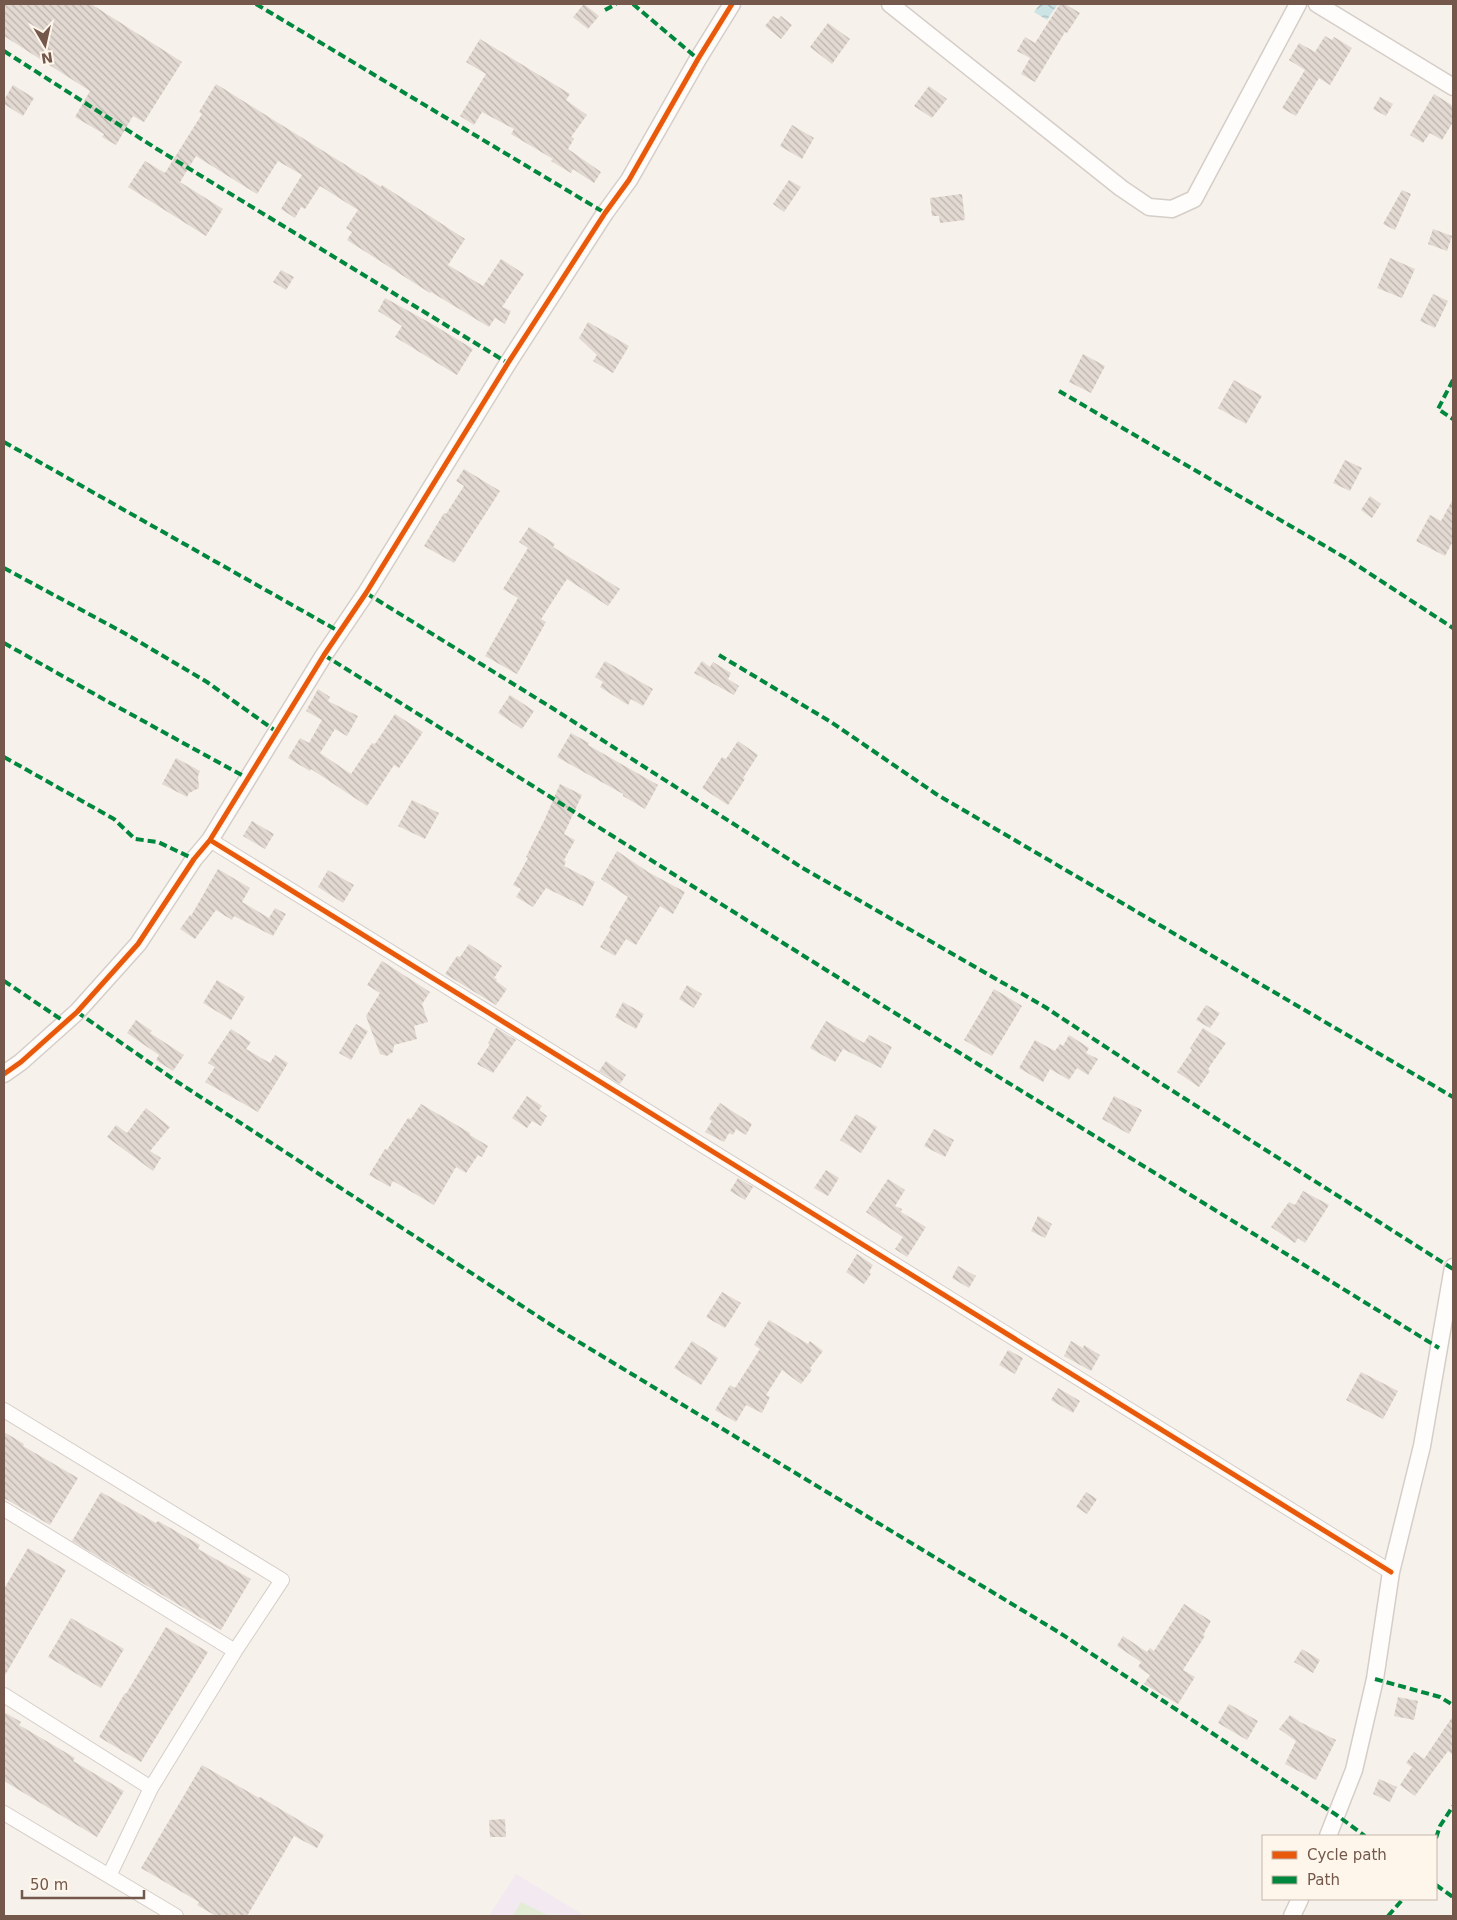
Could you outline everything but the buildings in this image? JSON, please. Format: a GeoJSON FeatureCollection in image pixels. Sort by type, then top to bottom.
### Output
{"type":"FeatureCollection","features":[{"type":"Feature","properties":{"kind":"street"},"geometry":{"type":"LineString","coordinates":[[4,1074],[21,1062],[77,1012],[138,944],[194,860],[210,840],[324,656],[366,593],[508,362],[605,213],[629,180],[698,59],[732,4]]}},
{"type":"Feature","properties":{"kind":"street"},"geometry":{"type":"LineString","coordinates":[[890,4],[1121,188],[1149,207],[1172,209],[1194,199],[1298,4]]}},
{"type":"Feature","properties":{"kind":"street"},"geometry":{"type":"LineString","coordinates":[[1317,4],[1453,87]]}},
{"type":"Feature","properties":{"kind":"street"},"geometry":{"type":"LineString","coordinates":[[210,840],[1391,1572]]}},
{"type":"Feature","properties":{"kind":"street"},"geometry":{"type":"LineString","coordinates":[[1328,1835],[1354,1770],[1375,1679],[1391,1572],[1422,1446],[1453,1267]]}},
{"type":"Feature","properties":{"kind":"street"},"geometry":{"type":"LineString","coordinates":[[4,1410],[282,1580],[235,1651],[151,1788],[109,1876]]}},
{"type":"Feature","properties":{"kind":"street"},"geometry":{"type":"LineString","coordinates":[[4,1509],[235,1651]]}},
{"type":"Feature","properties":{"kind":"street"},"geometry":{"type":"LineString","coordinates":[[4,1695],[151,1788]]}},
{"type":"Feature","properties":{"kind":"street"},"geometry":{"type":"LineString","coordinates":[[4,1812],[176,1916]]}},
{"type":"Feature","properties":{"kind":"street"},"geometry":{"type":"LineString","coordinates":[[1292,1916],[1300,1900]]}},
{"type":"Feature","properties":{"kind":"shaded area"},"geometry":{"type":"Polygon","coordinates":[[[516,1874],[585,1916],[489,1916],[516,1874]]]}},
{"type":"Feature","properties":{"kind":"green space"},"geometry":{"type":"Polygon","coordinates":[[[521,1902],[549,1916],[513,1916],[521,1902]]]}},
{"type":"Feature","properties":{"kind":"water"},"geometry":{"type":"Polygon","coordinates":[[[1040,4],[1058,4],[1047,20],[1034,12],[1040,4]]]}},
{"type":"Feature","properties":{"kind":"marked path"},"geometry":{"type":"LineString","coordinates":[[256,4],[605,213]]}},
{"type":"Feature","properties":{"kind":"marked path"},"geometry":{"type":"LineString","coordinates":[[605,10],[616,4]]}},
{"type":"Feature","properties":{"kind":"marked path"},"geometry":{"type":"LineString","coordinates":[[633,4],[698,59]]}},
{"type":"Feature","properties":{"kind":"marked path"},"geometry":{"type":"LineString","coordinates":[[4,51],[157,149],[508,363]]}},
{"type":"Feature","properties":{"kind":"marked path"},"geometry":{"type":"LineString","coordinates":[[1453,380],[1438,409],[1453,419]]}},
{"type":"Feature","properties":{"kind":"marked path"},"geometry":{"type":"LineString","coordinates":[[1059,391],[1349,560],[1453,628]]}},
{"type":"Feature","properties":{"kind":"marked path"},"geometry":{"type":"LineString","coordinates":[[4,442],[340,632]]}},
{"type":"Feature","properties":{"kind":"marked path"},"geometry":{"type":"LineString","coordinates":[[4,568],[126,634],[207,682],[277,732]]}},
{"type":"Feature","properties":{"kind":"marked path"},"geometry":{"type":"LineString","coordinates":[[366,593],[549,706],[801,867],[1045,1007],[1165,1086],[1453,1269]]}},
{"type":"Feature","properties":{"kind":"marked path"},"geometry":{"type":"LineString","coordinates":[[4,643],[247,778]]}},
{"type":"Feature","properties":{"kind":"marked path"},"geometry":{"type":"LineString","coordinates":[[324,655],[882,1005],[1439,1348]]}},
{"type":"Feature","properties":{"kind":"marked path"},"geometry":{"type":"LineString","coordinates":[[719,655],[831,722],[936,794],[1453,1097]]}},
{"type":"Feature","properties":{"kind":"marked path"},"geometry":{"type":"LineString","coordinates":[[4,757],[114,819],[135,839],[158,842],[194,859]]}},
{"type":"Feature","properties":{"kind":"marked path"},"geometry":{"type":"LineString","coordinates":[[4,981],[65,1022]]}},
{"type":"Feature","properties":{"kind":"marked path"},"geometry":{"type":"LineString","coordinates":[[77,1012],[176,1081],[559,1330],[1060,1633],[1338,1816],[1364,1835]]}},
{"type":"Feature","properties":{"kind":"marked path"},"geometry":{"type":"LineString","coordinates":[[1375,1679],[1440,1697],[1453,1705]]}},
{"type":"Feature","properties":{"kind":"marked path"},"geometry":{"type":"LineString","coordinates":[[1437,1835],[1440,1826],[1453,1806]]}},
{"type":"Feature","properties":{"kind":"marked path"},"geometry":{"type":"LineString","coordinates":[[1437,1886],[1453,1897]]}},
{"type":"Feature","properties":{"kind":"marked path"},"geometry":{"type":"LineString","coordinates":[[1388,1916],[1402,1900]]}},
{"type":"Feature","properties":{"kind":"cycle path"},"geometry":{"type":"LineString","coordinates":[[4,1074],[21,1062],[77,1012],[138,944],[194,859],[210,840],[508,363],[605,213],[629,180],[698,59],[732,4]]}},
{"type":"Feature","properties":{"kind":"cycle path"},"geometry":{"type":"LineString","coordinates":[[210,840],[1391,1572]]}}]}
